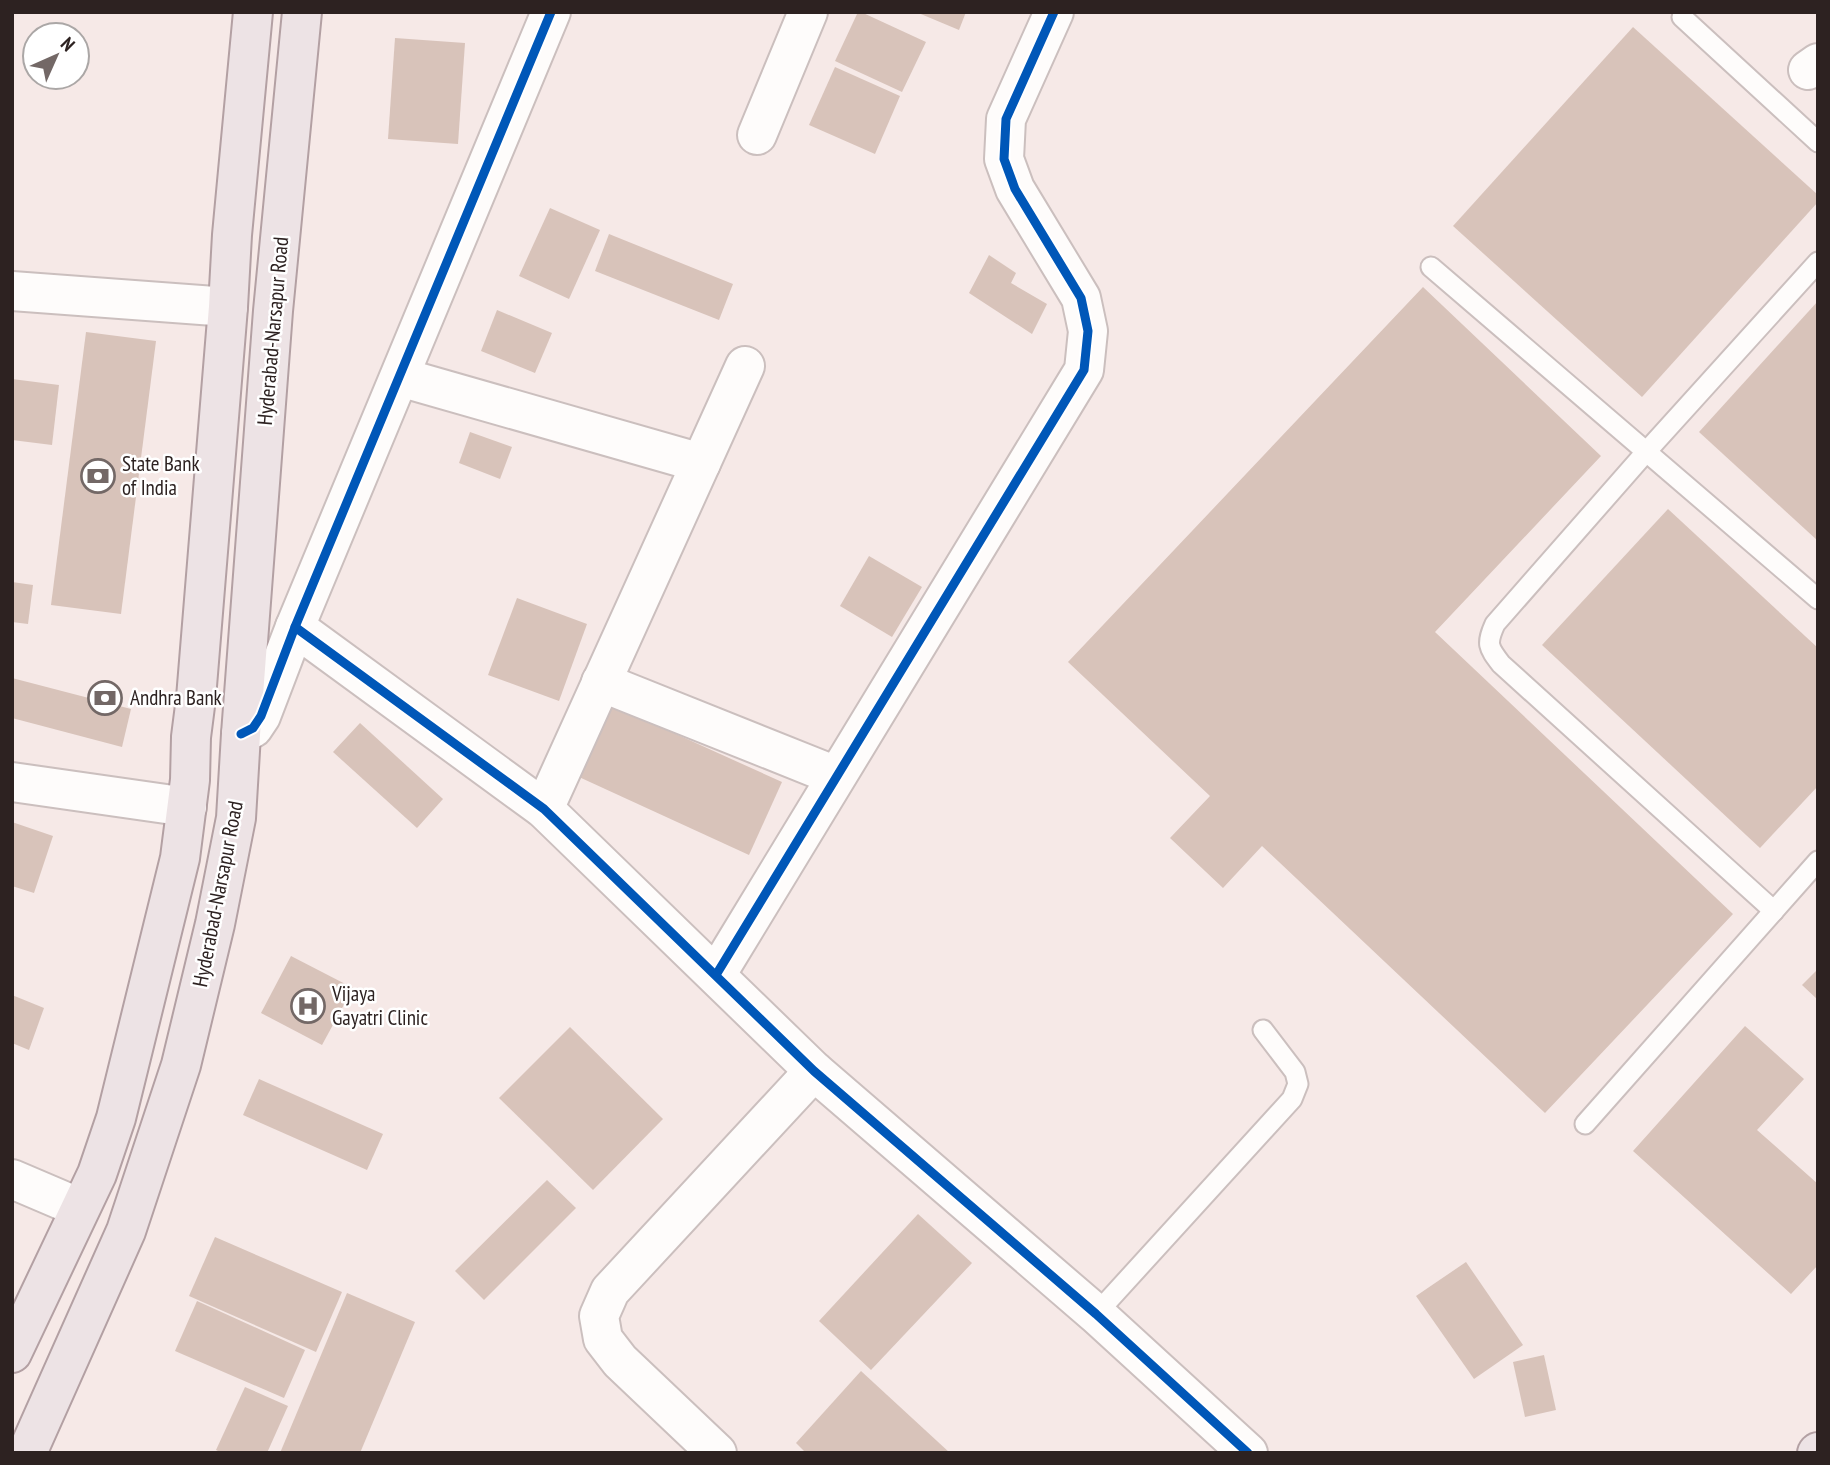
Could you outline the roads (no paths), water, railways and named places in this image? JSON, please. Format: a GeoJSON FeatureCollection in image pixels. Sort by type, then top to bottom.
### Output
{"type":"FeatureCollection","features":[{"type":"Feature","properties":{"kind":"main road"},"geometry":{"type":"LineString","coordinates":[[12,1353],[97,1174],[116,1118],[180,858],[190,780],[191,737],[232,235],[253,12]]}},
{"type":"Feature","properties":{"kind":"main road","name":"Hyderabad-Narsapur Road"},"geometry":{"type":"LineString","coordinates":[[27,1453],[126,1231],[181,1065],[215,924],[236,818],[273,311],[302,12]]}},
{"type":"Feature","properties":{"kind":"street"},"geometry":{"type":"LineString","coordinates":[[241,734],[253,729],[261,716],[295,627],[551,12]]}},
{"type":"Feature","properties":{"kind":"street"},"geometry":{"type":"LineString","coordinates":[[757,135],[808,12]]}},
{"type":"Feature","properties":{"kind":"street"},"geometry":{"type":"LineString","coordinates":[[716,975],[1084,370],[1088,331],[1081,298],[1015,189],[1004,159],[1006,119],[1054,12]]}},
{"type":"Feature","properties":{"kind":"street"},"geometry":{"type":"LineString","coordinates":[[12,291],[228,307]]}},
{"type":"Feature","properties":{"kind":"street"},"geometry":{"type":"LineString","coordinates":[[544,809],[745,366]]}},
{"type":"Feature","properties":{"kind":"street"},"geometry":{"type":"LineString","coordinates":[[400,377],[701,463]]}},
{"type":"Feature","properties":{"kind":"street"},"geometry":{"type":"LineString","coordinates":[[295,627],[544,809],[814,1071],[1096,1314],[1248,1453]]}},
{"type":"Feature","properties":{"kind":"street"},"geometry":{"type":"LineString","coordinates":[[601,681],[836,776]]}},
{"type":"Feature","properties":{"kind":"street"},"geometry":{"type":"LineString","coordinates":[[12,782],[187,807]]}},
{"type":"Feature","properties":{"kind":"street"},"geometry":{"type":"LineString","coordinates":[[717,1453],[620,1361],[603,1339],[599,1316],[610,1291],[814,1071]]}},
{"type":"Feature","properties":{"kind":"street"},"geometry":{"type":"LineString","coordinates":[[12,1179],[80,1208]]}},
{"type":"Feature","properties":{"kind":"lane"},"geometry":{"type":"LineString","coordinates":[[1682,17],[1818,142]]}},
{"type":"Feature","properties":{"kind":"lane"},"geometry":{"type":"LineString","coordinates":[[1774,911],[1500,664],[1490,650],[1488,639],[1495,624],[1818,262]]}},
{"type":"Feature","properties":{"kind":"lane"},"geometry":{"type":"LineString","coordinates":[[1431,267],[1818,598]]}},
{"type":"Feature","properties":{"kind":"lane"},"geometry":{"type":"LineString","coordinates":[[1585,1124],[1818,861]]}},
{"type":"Feature","properties":{"kind":"lane"},"geometry":{"type":"LineString","coordinates":[[1096,1314],[1292,1099],[1298,1084],[1295,1072],[1263,1031]]}},
{"type":"Feature","properties":{"kind":"place","name":"State Bank of India"},"geometry":{"type":"Point","coordinates":[98,476]}},
{"type":"Feature","properties":{"kind":"place","name":"Andhra Bank"},"geometry":{"type":"Point","coordinates":[105,698]}},
{"type":"Feature","properties":{"kind":"place","name":"Vijaya Gayatri Clinic"},"geometry":{"type":"Point","coordinates":[308,1006]}}]}
